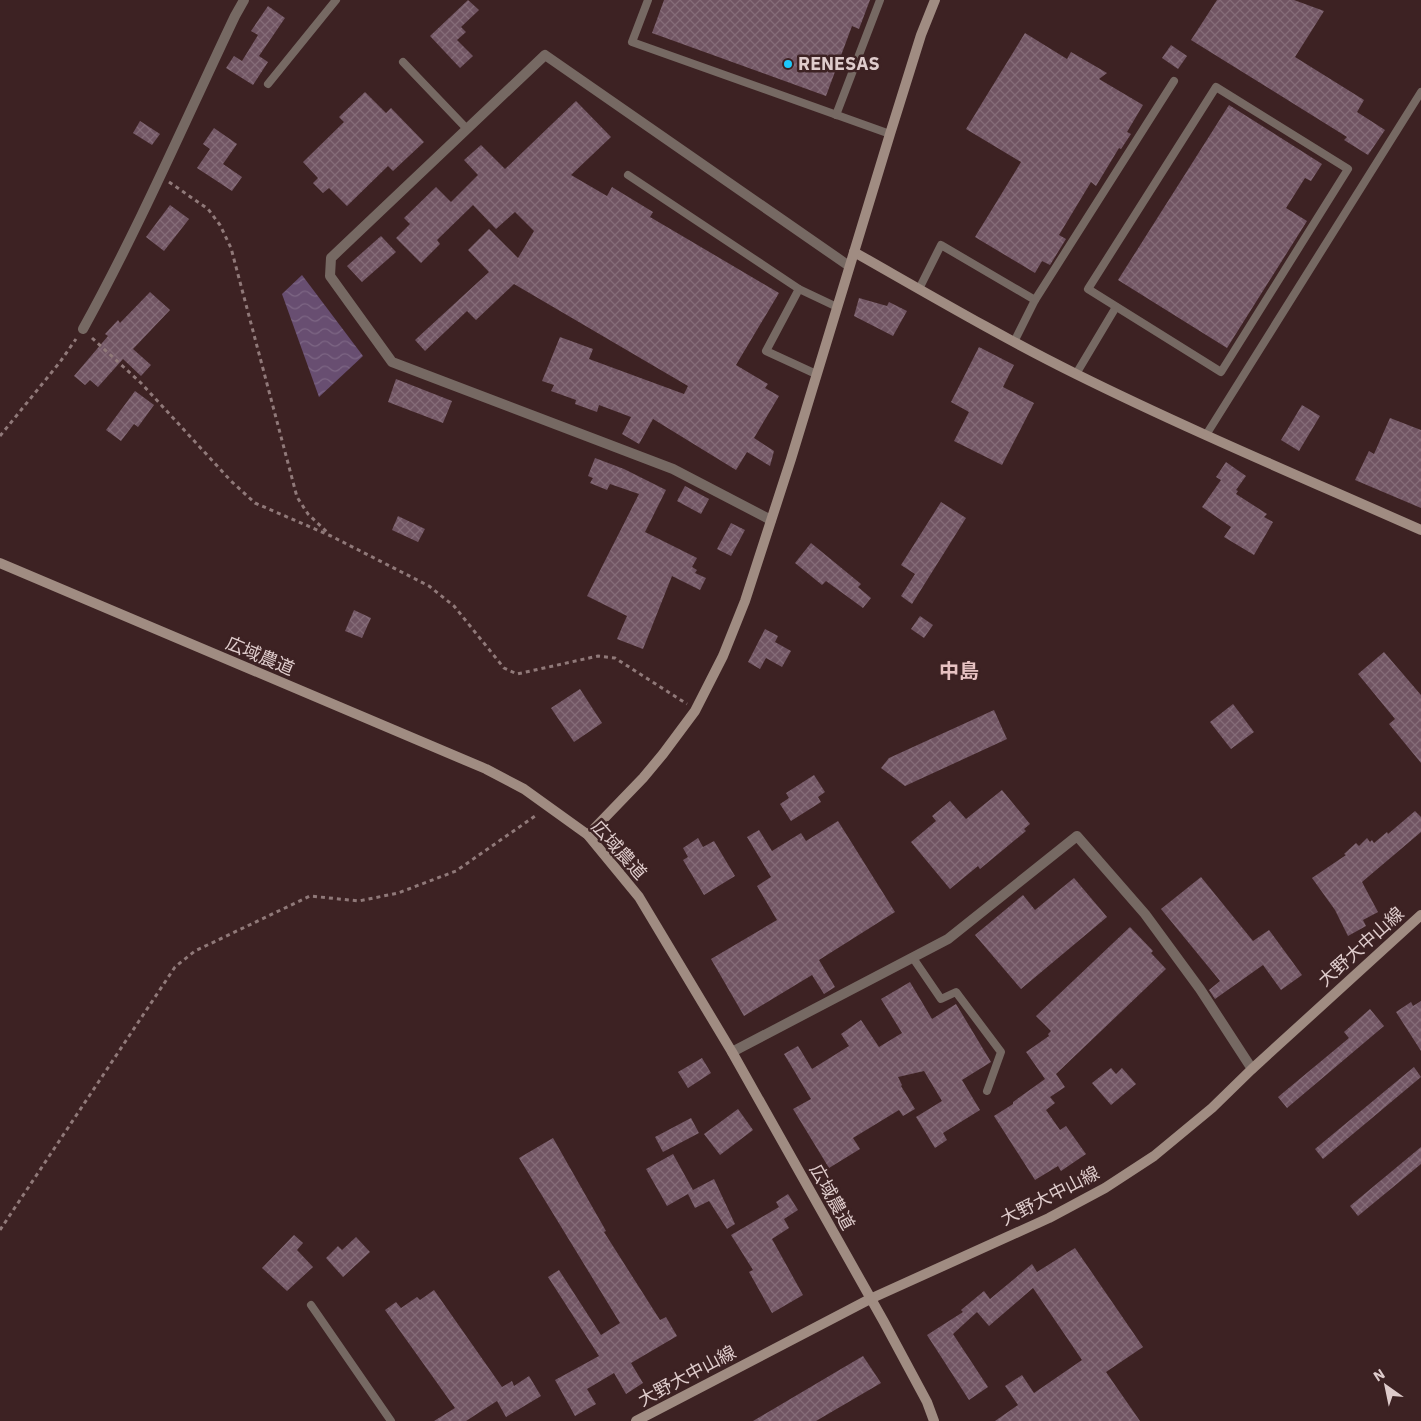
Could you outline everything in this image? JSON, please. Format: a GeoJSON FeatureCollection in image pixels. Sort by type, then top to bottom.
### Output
{"type":"FeatureCollection","features":[{"type":"Feature","properties":{"kind":"street"},"geometry":{"type":"LineString","coordinates":[[83,329],[102,295],[161,175],[234,16],[244,0]]}},
{"type":"Feature","properties":{"kind":"street"},"geometry":{"type":"LineString","coordinates":[[588,835],[643,778],[695,711],[723,656],[738,619],[771,520],[921,35],[935,0]]}},
{"type":"Feature","properties":{"kind":"street"},"geometry":{"type":"LineString","coordinates":[[771,520],[673,469],[392,362],[330,276],[332,258],[545,55],[849,266]]}},
{"type":"Feature","properties":{"kind":"street"},"geometry":{"type":"LineString","coordinates":[[854,252],[1014,342],[1076,374],[1206,435],[1421,530]]}},
{"type":"Feature","properties":{"kind":"street","name":"広域農道"},"geometry":{"type":"LineString","coordinates":[[0,563],[486,769],[524,789],[588,835],[639,897],[732,1052],[927,1402],[934,1421]]}},
{"type":"Feature","properties":{"kind":"street"},"geometry":{"type":"LineString","coordinates":[[732,1052],[948,939],[1077,836],[1145,914],[1200,990],[1252,1069]]}},
{"type":"Feature","properties":{"kind":"street","name":"大野大中山線"},"geometry":{"type":"LineString","coordinates":[[636,1421],[870,1299],[1048,1218],[1105,1188],[1154,1156],[1212,1108],[1252,1069],[1421,915]]}},
{"type":"Feature","properties":{"kind":"lane"},"geometry":{"type":"LineString","coordinates":[[268,84],[336,0]]}},
{"type":"Feature","properties":{"kind":"lane"},"geometry":{"type":"LineString","coordinates":[[648,0],[632,42],[890,134]]}},
{"type":"Feature","properties":{"kind":"lane"},"geometry":{"type":"LineString","coordinates":[[836,115],[880,0]]}},
{"type":"Feature","properties":{"kind":"lane"},"geometry":{"type":"LineString","coordinates":[[403,62],[467,129]]}},
{"type":"Feature","properties":{"kind":"lane"},"geometry":{"type":"LineString","coordinates":[[1014,342],[1035,300],[1174,81]]}},
{"type":"Feature","properties":{"kind":"lane"},"geometry":{"type":"LineString","coordinates":[[1216,87],[1348,169],[1221,372],[1116,307],[1088,289],[1216,87]]}},
{"type":"Feature","properties":{"kind":"lane"},"geometry":{"type":"LineString","coordinates":[[1206,435],[1421,92]]}},
{"type":"Feature","properties":{"kind":"lane"},"geometry":{"type":"LineString","coordinates":[[628,175],[799,290],[837,307]]}},
{"type":"Feature","properties":{"kind":"lane"},"geometry":{"type":"LineString","coordinates":[[919,289],[942,245],[1035,300]]}},
{"type":"Feature","properties":{"kind":"lane"},"geometry":{"type":"LineString","coordinates":[[799,290],[766,350],[816,374]]}},
{"type":"Feature","properties":{"kind":"lane"},"geometry":{"type":"LineString","coordinates":[[1076,374],[1116,307]]}},
{"type":"Feature","properties":{"kind":"lane"},"geometry":{"type":"LineString","coordinates":[[913,958],[941,999],[956,992],[1001,1052],[987,1090]]}},
{"type":"Feature","properties":{"kind":"lane"},"geometry":{"type":"LineString","coordinates":[[312,1305],[391,1421]]}},
{"type":"Feature","properties":{"kind":"path"},"geometry":{"type":"LineString","coordinates":[[161,175],[208,209],[220,225],[230,248],[296,497],[308,514],[331,536]]}},
{"type":"Feature","properties":{"kind":"path"},"geometry":{"type":"LineString","coordinates":[[0,436],[55,369],[83,329],[141,383],[213,462],[255,503],[331,536],[429,586],[454,606],[504,668],[517,674],[598,656],[616,658],[695,711]]}},
{"type":"Feature","properties":{"kind":"path"},"geometry":{"type":"LineString","coordinates":[[0,1230],[175,967],[195,951],[310,896],[359,902],[398,893],[456,871],[549,806]]}},
{"type":"Feature","properties":{"kind":"water"},"geometry":{"type":"Polygon","coordinates":[[[302,275],[363,356],[319,397],[282,294],[302,275]]]}},
{"type":"Feature","properties":{"kind":"building"},"geometry":{"type":"Polygon","coordinates":[[[468,0],[479,10],[461,27],[466,32],[457,40],[473,56],[460,68],[430,36],[468,0]]]}},
{"type":"Feature","properties":{"kind":"building","name":"RENESAS"},"geometry":{"type":"Polygon","coordinates":[[[664,0],[870,0],[859,29],[852,26],[826,96],[652,33],[664,0]]]}},
{"type":"Feature","properties":{"kind":"building"},"geometry":{"type":"Polygon","coordinates":[[[1217,0],[1294,0],[1324,11],[1295,57],[1364,100],[1357,112],[1385,130],[1368,155],[1344,140],[1347,137],[1191,40],[1217,0]]]}},
{"type":"Feature","properties":{"kind":"building"},"geometry":{"type":"Polygon","coordinates":[[[268,6],[285,18],[259,56],[268,62],[253,85],[226,68],[234,56],[242,61],[258,35],[251,31],[268,6]]]}},
{"type":"Feature","properties":{"kind":"building"},"geometry":{"type":"Polygon","coordinates":[[[1025,33],[1067,59],[1071,52],[1107,73],[1099,79],[1143,105],[1127,132],[1131,134],[1121,149],[1119,148],[1096,186],[1091,182],[1059,235],[1066,239],[1050,265],[1042,261],[1035,273],[975,237],[1021,162],[966,129],[1025,33]]]}},
{"type":"Feature","properties":{"kind":"building"},"geometry":{"type":"Polygon","coordinates":[[[1171,45],[1187,56],[1178,69],[1162,58],[1171,45]]]}},
{"type":"Feature","properties":{"kind":"building"},"geometry":{"type":"Polygon","coordinates":[[[365,92],[386,113],[391,108],[424,142],[393,171],[388,166],[347,206],[329,188],[323,193],[313,183],[318,178],[303,162],[344,122],[339,117],[365,92]]]}},
{"type":"Feature","properties":{"kind":"building"},"geometry":{"type":"Polygon","coordinates":[[[576,101],[611,137],[571,175],[607,196],[612,187],[653,212],[650,217],[779,293],[736,365],[768,384],[765,388],[779,396],[754,438],[774,451],[770,466],[747,452],[736,470],[653,419],[639,444],[622,434],[631,417],[599,405],[597,412],[575,404],[576,400],[551,391],[554,385],[542,381],[560,337],[593,349],[589,359],[684,394],[688,386],[514,284],[476,320],[467,311],[425,351],[415,340],[489,272],[468,250],[489,229],[518,258],[534,231],[515,212],[496,229],[473,205],[437,240],[440,244],[421,263],[396,238],[410,224],[404,218],[436,187],[451,202],[478,175],[464,160],[481,145],[505,169],[576,101]]]}},
{"type":"Feature","properties":{"kind":"building"},"geometry":{"type":"Polygon","coordinates":[[[1229,105],[1322,164],[1311,181],[1305,178],[1286,208],[1307,221],[1227,348],[1118,280],[1229,105]]]}},
{"type":"Feature","properties":{"kind":"building"},"geometry":{"type":"Polygon","coordinates":[[[140,121],[160,134],[152,145],[133,133],[140,121]]]}},
{"type":"Feature","properties":{"kind":"building"},"geometry":{"type":"Polygon","coordinates":[[[214,128],[237,144],[223,164],[242,177],[232,191],[197,168],[210,149],[203,144],[214,128]]]}},
{"type":"Feature","properties":{"kind":"building"},"geometry":{"type":"Polygon","coordinates":[[[170,205],[189,219],[164,251],[146,237],[170,205]]]}},
{"type":"Feature","properties":{"kind":"building"},"geometry":{"type":"Polygon","coordinates":[[[381,236],[396,252],[362,282],[347,266],[381,236]]]}},
{"type":"Feature","properties":{"kind":"building"},"geometry":{"type":"Polygon","coordinates":[[[150,292],[170,310],[133,349],[151,365],[141,376],[123,359],[98,387],[90,380],[85,385],[74,376],[108,336],[105,334],[118,320],[120,323],[150,292]]]}},
{"type":"Feature","properties":{"kind":"building"},"geometry":{"type":"Polygon","coordinates":[[[859,298],[887,306],[889,302],[907,311],[893,336],[854,316],[859,298]]]}},
{"type":"Feature","properties":{"kind":"building"},"geometry":{"type":"Polygon","coordinates":[[[979,347],[1014,365],[1003,387],[1034,403],[1002,465],[954,441],[969,412],[951,402],[979,347]]]}},
{"type":"Feature","properties":{"kind":"building"},"geometry":{"type":"Polygon","coordinates":[[[396,379],[452,401],[443,423],[388,402],[396,379]]]}},
{"type":"Feature","properties":{"kind":"building"},"geometry":{"type":"Polygon","coordinates":[[[135,391],[154,405],[138,427],[134,424],[121,441],[106,430],[135,391]]]}},
{"type":"Feature","properties":{"kind":"building"},"geometry":{"type":"Polygon","coordinates":[[[1302,405],[1320,416],[1299,451],[1281,440],[1302,405]]]}},
{"type":"Feature","properties":{"kind":"building"},"geometry":{"type":"Polygon","coordinates":[[[1390,418],[1421,430],[1421,508],[1355,480],[1369,451],[1374,454],[1390,418]]]}},
{"type":"Feature","properties":{"kind":"building"},"geometry":{"type":"Polygon","coordinates":[[[595,458],[624,469],[666,490],[645,532],[697,558],[692,567],[697,570],[695,573],[706,578],[700,590],[672,576],[643,649],[617,639],[627,616],[587,596],[639,494],[610,484],[607,490],[590,483],[593,478],[588,476],[595,458]]]}},
{"type":"Feature","properties":{"kind":"building"},"geometry":{"type":"Polygon","coordinates":[[[1226,462],[1246,476],[1236,490],[1238,491],[1236,494],[1267,514],[1264,517],[1273,522],[1254,555],[1224,537],[1231,527],[1202,507],[1221,480],[1216,477],[1226,462]]]}},
{"type":"Feature","properties":{"kind":"building"},"geometry":{"type":"Polygon","coordinates":[[[685,486],[709,499],[701,514],[677,501],[685,486]]]}},
{"type":"Feature","properties":{"kind":"building"},"geometry":{"type":"Polygon","coordinates":[[[941,502],[966,518],[912,604],[901,596],[915,574],[901,565],[941,502]]]}},
{"type":"Feature","properties":{"kind":"building"},"geometry":{"type":"Polygon","coordinates":[[[398,516],[425,529],[418,542],[392,530],[398,516]]]}},
{"type":"Feature","properties":{"kind":"building"},"geometry":{"type":"Polygon","coordinates":[[[731,523],[745,530],[731,556],[717,549],[731,523]]]}},
{"type":"Feature","properties":{"kind":"building"},"geometry":{"type":"Polygon","coordinates":[[[811,543],[861,584],[858,587],[871,598],[863,608],[826,581],[822,585],[795,563],[811,543]]]}},
{"type":"Feature","properties":{"kind":"building"},"geometry":{"type":"Polygon","coordinates":[[[354,610],[371,618],[362,638],[345,631],[354,610]]]}},
{"type":"Feature","properties":{"kind":"building"},"geometry":{"type":"Polygon","coordinates":[[[920,616],[933,625],[924,638],[911,629],[920,616]]]}},
{"type":"Feature","properties":{"kind":"building"},"geometry":{"type":"Polygon","coordinates":[[[765,629],[778,636],[775,642],[791,651],[782,667],[766,658],[760,669],[748,662],[765,629]]]}},
{"type":"Feature","properties":{"kind":"building"},"geometry":{"type":"Polygon","coordinates":[[[1384,652],[1421,695],[1421,763],[1389,724],[1395,719],[1358,674],[1384,652]]]}},
{"type":"Feature","properties":{"kind":"building"},"geometry":{"type":"Polygon","coordinates":[[[580,689],[602,723],[574,742],[551,708],[580,689]]]}},
{"type":"Feature","properties":{"kind":"building"},"geometry":{"type":"Polygon","coordinates":[[[1233,704],[1254,732],[1231,749],[1210,722],[1233,704]]]}},
{"type":"Feature","properties":{"kind":"building"},"geometry":{"type":"Polygon","coordinates":[[[994,710],[1007,739],[905,786],[881,768],[889,758],[994,710]]]}},
{"type":"Feature","properties":{"kind":"building"},"geometry":{"type":"Polygon","coordinates":[[[814,775],[825,792],[818,797],[821,802],[791,821],[780,804],[789,798],[786,793],[814,775]]]}},
{"type":"Feature","properties":{"kind":"building"},"geometry":{"type":"Polygon","coordinates":[[[1002,790],[1030,824],[1024,829],[1026,831],[980,869],[978,866],[950,889],[911,842],[936,821],[932,816],[950,801],[966,819],[1002,790]]]}},
{"type":"Feature","properties":{"kind":"building"},"geometry":{"type":"Polygon","coordinates":[[[1415,811],[1421,817],[1421,832],[1362,882],[1378,912],[1363,920],[1366,926],[1348,936],[1335,910],[1312,878],[1346,855],[1344,854],[1356,843],[1359,846],[1367,838],[1370,842],[1372,840],[1374,843],[1387,832],[1388,834],[1415,811]]]}},
{"type":"Feature","properties":{"kind":"building"},"geometry":{"type":"Polygon","coordinates":[[[838,821],[895,912],[819,960],[835,987],[824,994],[812,975],[744,1016],[711,959],[777,920],[757,886],[771,877],[747,837],[759,830],[772,851],[801,833],[806,841],[838,821]]]}},
{"type":"Feature","properties":{"kind":"building"},"geometry":{"type":"Polygon","coordinates":[[[698,838],[703,847],[714,841],[735,876],[704,895],[683,860],[688,857],[683,848],[698,838]]]}},
{"type":"Feature","properties":{"kind":"building"},"geometry":{"type":"Polygon","coordinates":[[[1201,877],[1253,941],[1269,930],[1302,975],[1281,990],[1263,965],[1215,999],[1209,990],[1220,981],[1161,909],[1201,877]]]}},
{"type":"Feature","properties":{"kind":"building"},"geometry":{"type":"Polygon","coordinates":[[[1074,878],[1107,917],[1021,989],[975,935],[1023,895],[1035,910],[1074,878]]]}},
{"type":"Feature","properties":{"kind":"building"},"geometry":{"type":"Polygon","coordinates":[[[1130,927],[1153,951],[1151,953],[1166,969],[1056,1074],[1065,1087],[1050,1097],[1055,1103],[1046,1110],[1060,1130],[1066,1126],[1086,1154],[1061,1171],[1058,1166],[1035,1180],[994,1116],[1045,1079],[1026,1052],[1049,1036],[1048,1034],[1051,1031],[1036,1016],[1130,927]]]}},
{"type":"Feature","properties":{"kind":"building"},"geometry":{"type":"Polygon","coordinates":[[[910,982],[932,1019],[956,1004],[991,1062],[962,1080],[980,1110],[943,1133],[947,1140],[935,1148],[916,1117],[942,1101],[924,1071],[898,1077],[901,1086],[915,1109],[903,1116],[899,1110],[853,1138],[860,1149],[829,1168],[793,1109],[811,1099],[784,1054],[798,1046],[812,1069],[849,1046],[841,1034],[861,1020],[879,1047],[902,1033],[881,999],[910,982]]]}},
{"type":"Feature","properties":{"kind":"building"},"geometry":{"type":"Polygon","coordinates":[[[1421,1001],[1421,1051],[1396,1012],[1411,1002],[1413,1006],[1421,1001]]]}},
{"type":"Feature","properties":{"kind":"building"},"geometry":{"type":"Polygon","coordinates":[[[1370,1009],[1384,1026],[1287,1108],[1278,1097],[1349,1038],[1344,1032],[1370,1009]]]}},
{"type":"Feature","properties":{"kind":"building"},"geometry":{"type":"Polygon","coordinates":[[[702,1058],[711,1073],[688,1088],[678,1072],[702,1058]]]}},
{"type":"Feature","properties":{"kind":"building"},"geometry":{"type":"Polygon","coordinates":[[[1414,1067],[1421,1077],[1323,1159],[1315,1149],[1414,1067]]]}},
{"type":"Feature","properties":{"kind":"building"},"geometry":{"type":"Polygon","coordinates":[[[1111,1068],[1116,1074],[1122,1068],[1136,1084],[1111,1105],[1092,1083],[1111,1068]]]}},
{"type":"Feature","properties":{"kind":"building"},"geometry":{"type":"Polygon","coordinates":[[[738,1109],[753,1130],[720,1155],[704,1134],[738,1109]]]}},
{"type":"Feature","properties":{"kind":"building"},"geometry":{"type":"Polygon","coordinates":[[[691,1118],[699,1133],[663,1152],[655,1137],[691,1118]]]}},
{"type":"Feature","properties":{"kind":"building"},"geometry":{"type":"Polygon","coordinates":[[[553,1138],[606,1231],[604,1232],[660,1320],[666,1317],[677,1336],[631,1363],[643,1383],[626,1394],[614,1373],[587,1389],[596,1404],[575,1416],[555,1380],[599,1356],[548,1277],[559,1270],[601,1335],[620,1323],[519,1158],[553,1138]]]}},
{"type":"Feature","properties":{"kind":"building"},"geometry":{"type":"Polygon","coordinates":[[[1421,1147],[1421,1164],[1358,1216],[1350,1206],[1421,1147]]]}},
{"type":"Feature","properties":{"kind":"building"},"geometry":{"type":"Polygon","coordinates":[[[673,1154],[693,1190],[714,1179],[735,1224],[727,1229],[709,1201],[695,1208],[688,1194],[667,1206],[646,1169],[673,1154]]]}},
{"type":"Feature","properties":{"kind":"building"},"geometry":{"type":"Polygon","coordinates":[[[788,1194],[798,1210],[784,1219],[789,1228],[772,1239],[803,1295],[772,1313],[749,1272],[753,1270],[731,1235],[779,1207],[776,1202],[788,1194]]]}},
{"type":"Feature","properties":{"kind":"building"},"geometry":{"type":"Polygon","coordinates":[[[294,1235],[303,1243],[297,1250],[313,1267],[287,1291],[262,1268],[294,1235]]]}},
{"type":"Feature","properties":{"kind":"building"},"geometry":{"type":"Polygon","coordinates":[[[356,1237],[370,1252],[343,1277],[326,1258],[338,1246],[342,1250],[356,1237]]]}},
{"type":"Feature","properties":{"kind":"building"},"geometry":{"type":"Polygon","coordinates":[[[1075,1248],[1143,1347],[1106,1372],[1140,1421],[995,1421],[1018,1405],[1005,1386],[1022,1375],[1034,1393],[1082,1360],[1033,1288],[989,1326],[977,1312],[953,1334],[988,1387],[969,1400],[927,1335],[963,1312],[961,1310],[984,1291],[990,1299],[1032,1264],[1037,1272],[1075,1248]]]}},
{"type":"Feature","properties":{"kind":"building"},"geometry":{"type":"Polygon","coordinates":[[[434,1290],[502,1387],[512,1381],[514,1386],[529,1376],[541,1396],[506,1417],[497,1401],[466,1421],[434,1421],[455,1408],[385,1310],[396,1302],[401,1308],[417,1297],[420,1300],[434,1290]]]}},
{"type":"Feature","properties":{"kind":"building"},"geometry":{"type":"Polygon","coordinates":[[[863,1356],[881,1383],[816,1421],[753,1421],[863,1356]]]}},
{"type":"Feature","properties":{"kind":"place","name":"RENESAS"},"geometry":{"type":"Point","coordinates":[788,64]}},
{"type":"Feature","properties":{"kind":"district","name":"中島"},"geometry":{"type":"Point","coordinates":[959,671]}}]}
